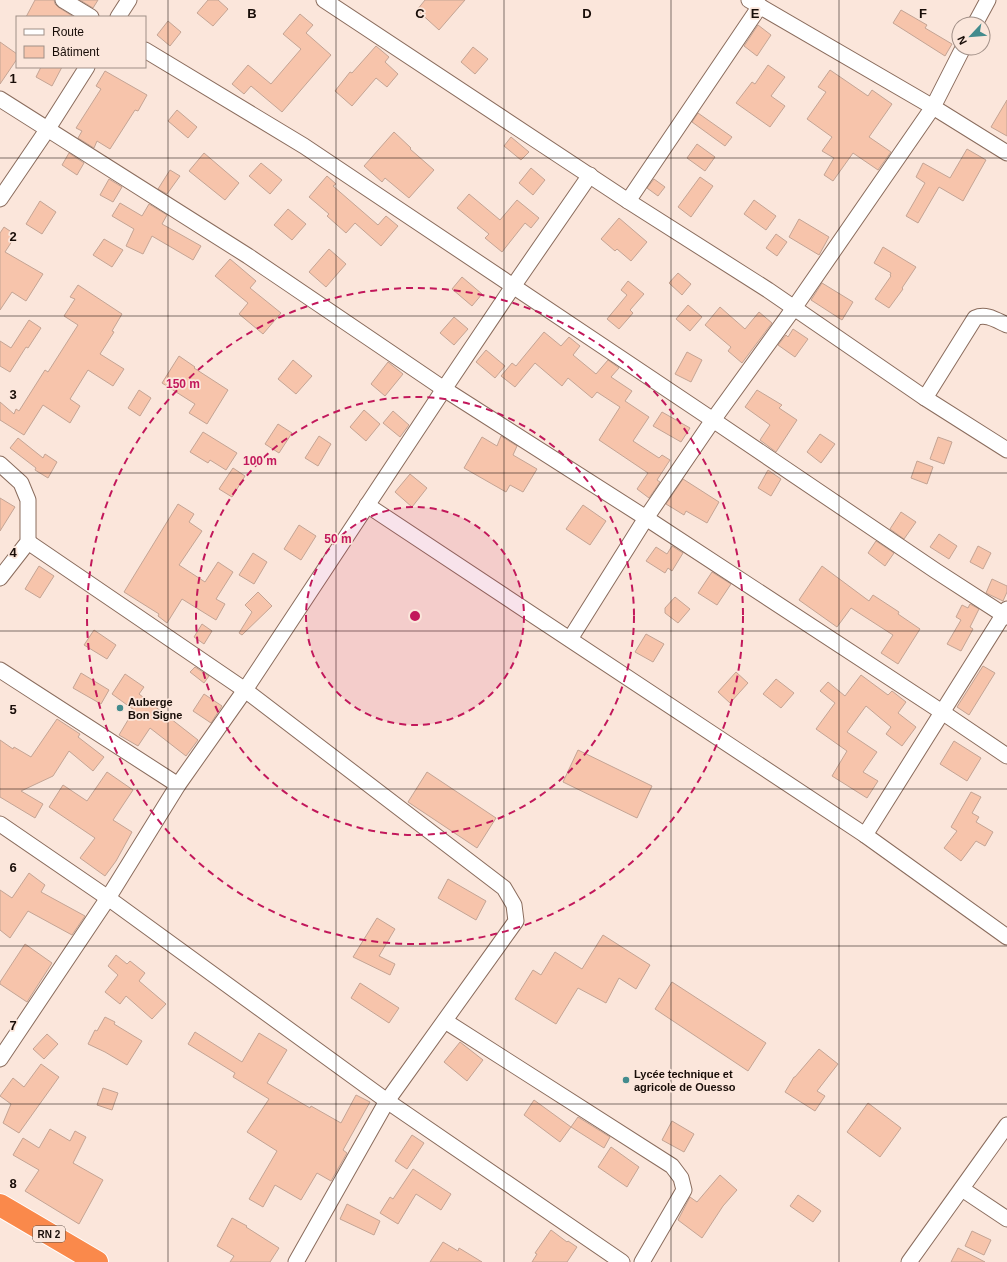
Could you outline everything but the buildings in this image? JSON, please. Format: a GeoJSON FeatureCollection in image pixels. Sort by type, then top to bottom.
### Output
{"type":"FeatureCollection","features":[{"type":"Feature","properties":{"kind":"highway","name":"RN 2"},"geometry":{"type":"LineString","coordinates":[[0,1205],[97,1262]]}},
{"type":"Feature","properties":{"kind":"street"},"geometry":{"type":"LineString","coordinates":[[63,0],[89,16]]}},
{"type":"Feature","properties":{"kind":"street"},"geometry":{"type":"LineString","coordinates":[[119,16],[129,0]]}},
{"type":"Feature","properties":{"kind":"street"},"geometry":{"type":"LineString","coordinates":[[324,0],[794,308],[925,398],[1007,450]]}},
{"type":"Feature","properties":{"kind":"street"},"geometry":{"type":"LineString","coordinates":[[979,16],[988,0]]}},
{"type":"Feature","properties":{"kind":"street"},"geometry":{"type":"LineString","coordinates":[[628,200],[754,3],[933,107],[1007,153]]}},
{"type":"Feature","properties":{"kind":"street"},"geometry":{"type":"LineString","coordinates":[[146,51],[304,146],[514,285],[936,571],[1006,613],[865,835]]}},
{"type":"Feature","properties":{"kind":"street"},"geometry":{"type":"LineString","coordinates":[[570,639],[646,518],[933,107],[959,56]]}},
{"type":"Feature","properties":{"kind":"street"},"geometry":{"type":"LineString","coordinates":[[0,199],[48,130],[86,68]]}},
{"type":"Feature","properties":{"kind":"street"},"geometry":{"type":"LineString","coordinates":[[0,99],[248,256],[444,389],[646,518],[1007,756]]}},
{"type":"Feature","properties":{"kind":"street"},"geometry":{"type":"LineString","coordinates":[[0,1059],[108,898],[178,786],[245,690],[444,389],[590,175]]}},
{"type":"Feature","properties":{"kind":"street"},"geometry":{"type":"LineString","coordinates":[[925,398],[974,318],[980,315],[987,316],[1007,325]]}},
{"type":"Feature","properties":{"kind":"street"},"geometry":{"type":"LineString","coordinates":[[0,464],[21,482],[28,500],[28,542],[0,578]]}},
{"type":"Feature","properties":{"kind":"street"},"geometry":{"type":"LineString","coordinates":[[367,505],[865,835],[1007,937]]}},
{"type":"Feature","properties":{"kind":"street"},"geometry":{"type":"LineString","coordinates":[[28,542],[245,690],[504,888],[514,904],[516,921],[387,1101],[296,1262]]}},
{"type":"Feature","properties":{"kind":"street"},"geometry":{"type":"LineString","coordinates":[[0,670],[178,786]]}},
{"type":"Feature","properties":{"kind":"street"},"geometry":{"type":"LineString","coordinates":[[0,824],[108,898],[387,1101],[622,1262]]}},
{"type":"Feature","properties":{"kind":"street"},"geometry":{"type":"LineString","coordinates":[[445,1020],[672,1166],[681,1178],[684,1190],[642,1262]]}},
{"type":"Feature","properties":{"kind":"street"},"geometry":{"type":"LineString","coordinates":[[910,1262],[1007,1125]]}},
{"type":"Feature","properties":{"kind":"street"},"geometry":{"type":"LineString","coordinates":[[962,1189],[1007,1219]]}},
{"type":"Feature","properties":{"kind":"place","name":"Auberge Bon Signe"},"geometry":{"type":"Point","coordinates":[120,708]}},
{"type":"Feature","properties":{"kind":"place","name":"Lycée technique et agricole de Ouesso"},"geometry":{"type":"Point","coordinates":[626,1080]}}]}
